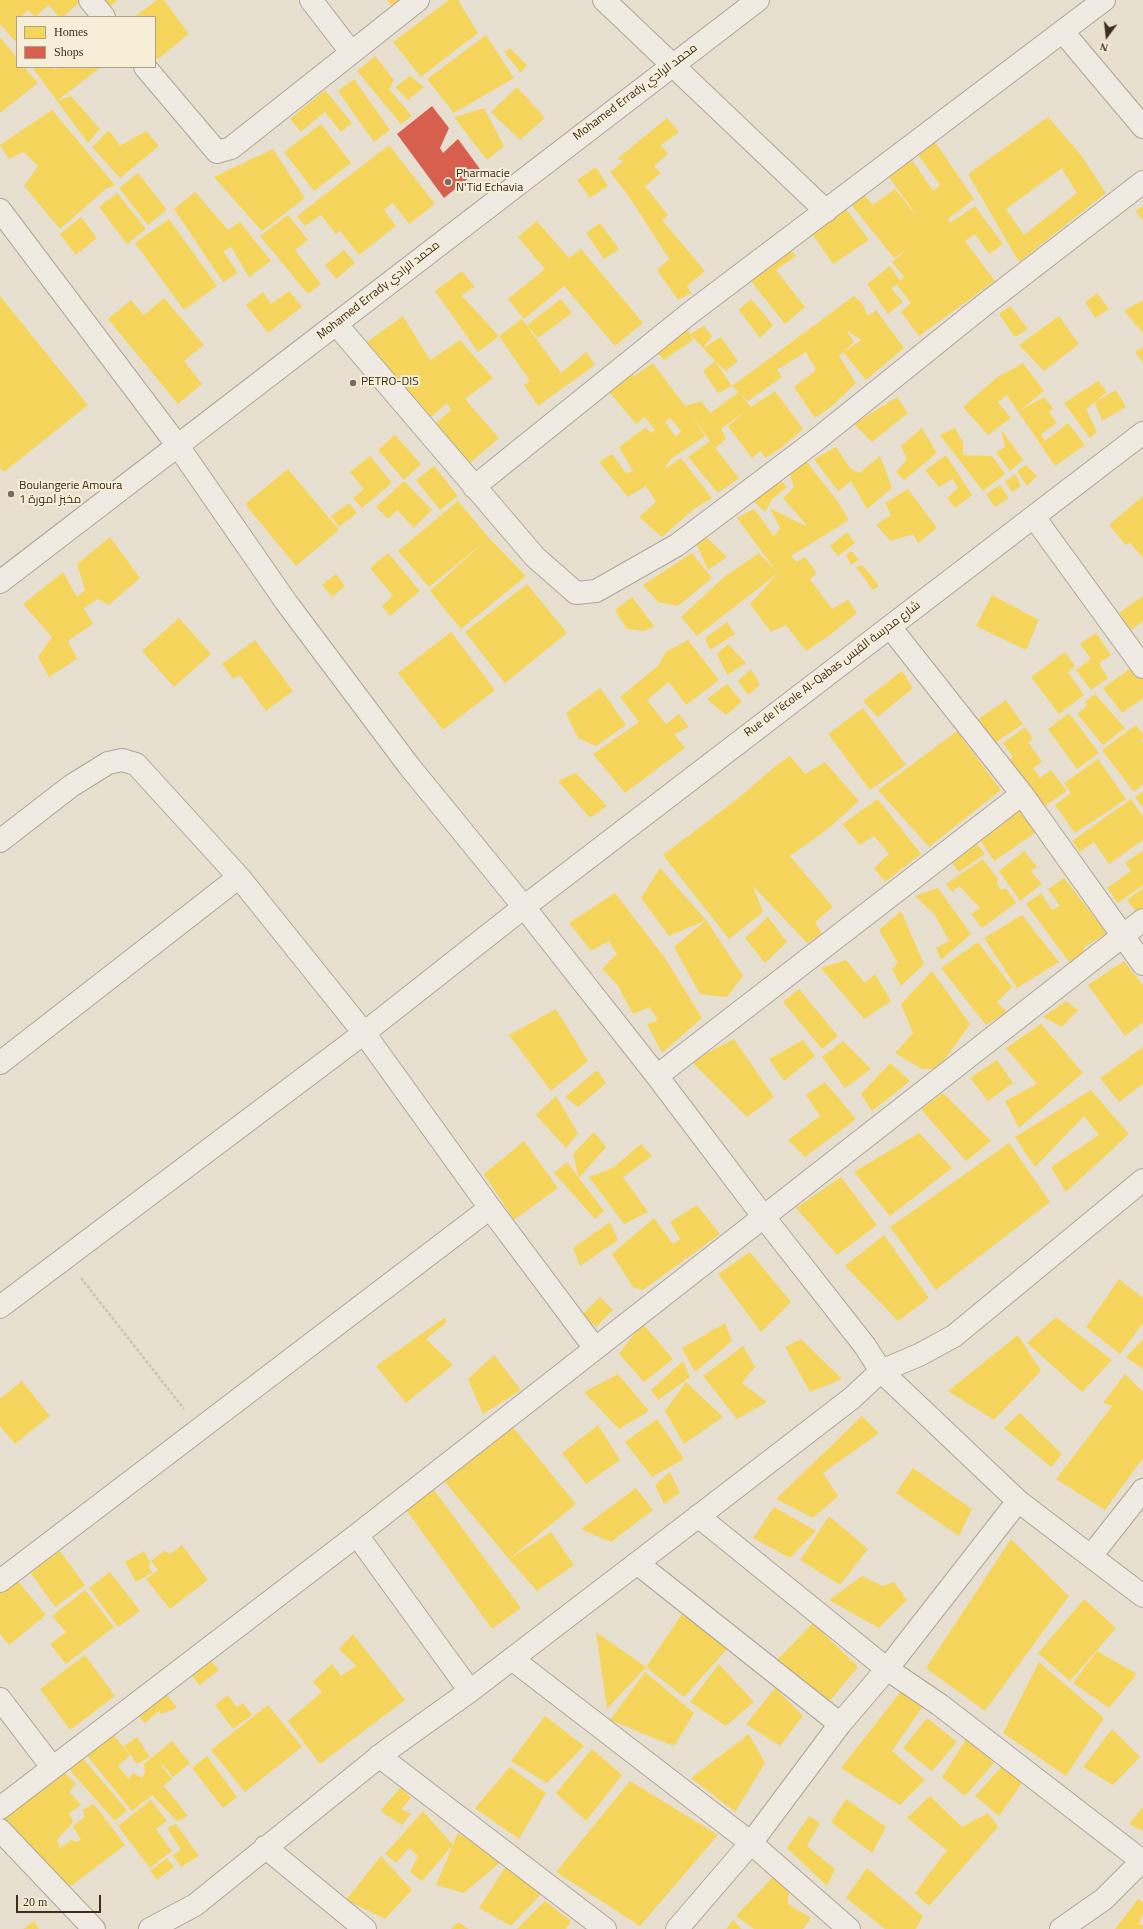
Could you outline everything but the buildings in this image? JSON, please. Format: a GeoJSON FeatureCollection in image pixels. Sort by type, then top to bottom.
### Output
{"type":"FeatureCollection","features":[{"type":"Feature","properties":{"kind":"street"},"geometry":{"type":"LineString","coordinates":[[90,0],[103,16]]}},
{"type":"Feature","properties":{"kind":"street"},"geometry":{"type":"LineString","coordinates":[[311,0],[351,52]]}},
{"type":"Feature","properties":{"kind":"street"},"geometry":{"type":"LineString","coordinates":[[145,68],[217,152],[231,148],[418,0]]}},
{"type":"Feature","properties":{"kind":"street"},"geometry":{"type":"LineString","coordinates":[[604,0],[826,211]]}},
{"type":"Feature","properties":{"kind":"street","name":"Mohamed Errady محمد الرادي"},"geometry":{"type":"LineString","coordinates":[[0,582],[758,0]]}},
{"type":"Feature","properties":{"kind":"street"},"geometry":{"type":"LineString","coordinates":[[474,487],[690,313],[1104,0]]}},
{"type":"Feature","properties":{"kind":"street"},"geometry":{"type":"LineString","coordinates":[[1063,32],[1143,127]]}},
{"type":"Feature","properties":{"kind":"street"},"geometry":{"type":"LineString","coordinates":[[336,324],[535,557],[576,594],[596,591],[677,545],[815,441],[984,305],[1143,182]]}},
{"type":"Feature","properties":{"kind":"street"},"geometry":{"type":"LineString","coordinates":[[0,210],[178,446],[286,602],[409,766],[524,906],[657,1076],[763,1216],[865,1346],[881,1371],[1018,1501],[1143,1596]]}},
{"type":"Feature","properties":{"kind":"street","name":"Rue de l'école Al-Qabas شارع مدرسة القبس"},"geometry":{"type":"LineString","coordinates":[[4,1296],[65,1257],[364,1032],[524,906],[1143,433]]}},
{"type":"Feature","properties":{"kind":"street"},"geometry":{"type":"LineString","coordinates":[[1034,517],[1143,667]]}},
{"type":"Feature","properties":{"kind":"street"},"geometry":{"type":"LineString","coordinates":[[890,627],[1022,794],[1143,964]]}},
{"type":"Feature","properties":{"kind":"street"},"geometry":{"type":"LineString","coordinates":[[0,841],[71,786],[108,763],[122,760],[136,764],[239,877],[364,1032],[490,1208],[594,1347]]}},
{"type":"Feature","properties":{"kind":"street"},"geometry":{"type":"LineString","coordinates":[[657,1076],[1022,794]]}},
{"type":"Feature","properties":{"kind":"street"},"geometry":{"type":"LineString","coordinates":[[0,1063],[239,877]]}},
{"type":"Feature","properties":{"kind":"street"},"geometry":{"type":"LineString","coordinates":[[0,1808],[356,1535],[594,1347],[1143,920]]}},
{"type":"Feature","properties":{"kind":"street"},"geometry":{"type":"LineString","coordinates":[[150,1929],[195,1905],[380,1756],[470,1691],[852,1398],[881,1371],[919,1356],[954,1336],[1143,1180]]}},
{"type":"Feature","properties":{"kind":"street"},"geometry":{"type":"LineString","coordinates":[[0,1581],[199,1428],[490,1208]]}},
{"type":"Feature","properties":{"kind":"street"},"geometry":{"type":"LineString","coordinates":[[1091,1556],[1143,1490]]}},
{"type":"Feature","properties":{"kind":"street"},"geometry":{"type":"LineString","coordinates":[[677,1929],[751,1843],[840,1724],[887,1669],[1018,1501]]}},
{"type":"Feature","properties":{"kind":"street"},"geometry":{"type":"LineString","coordinates":[[698,1516],[887,1669],[940,1705],[1142,1861],[1104,1899],[1061,1929]]}},
{"type":"Feature","properties":{"kind":"street"},"geometry":{"type":"LineString","coordinates":[[356,1535],[470,1691]]}},
{"type":"Feature","properties":{"kind":"street"},"geometry":{"type":"LineString","coordinates":[[637,1562],[840,1724]]}},
{"type":"Feature","properties":{"kind":"street"},"geometry":{"type":"LineString","coordinates":[[512,1658],[751,1843],[849,1929]]}},
{"type":"Feature","properties":{"kind":"street"},"geometry":{"type":"LineString","coordinates":[[0,1699],[52,1767]]}},
{"type":"Feature","properties":{"kind":"street"},"geometry":{"type":"LineString","coordinates":[[380,1756],[605,1929]]}},
{"type":"Feature","properties":{"kind":"street"},"geometry":{"type":"LineString","coordinates":[[0,1830],[94,1929]]}},
{"type":"Feature","properties":{"kind":"street"},"geometry":{"type":"LineString","coordinates":[[265,1848],[365,1929]]}},
{"type":"Feature","properties":{"kind":"path"},"geometry":{"type":"LineString","coordinates":[[65,1257],[199,1428]]}},
{"type":"Feature","properties":{"kind":"place","name":"Pharmacie N'Tid Echavia"},"geometry":{"type":"Point","coordinates":[448,182]}},
{"type":"Feature","properties":{"kind":"place","name":"PETRO-DIS"},"geometry":{"type":"Point","coordinates":[353,383]}},
{"type":"Feature","properties":{"kind":"place","name":"Boulangerie Amoura 1 مخبز امورة"},"geometry":{"type":"Point","coordinates":[11,494]}}]}
